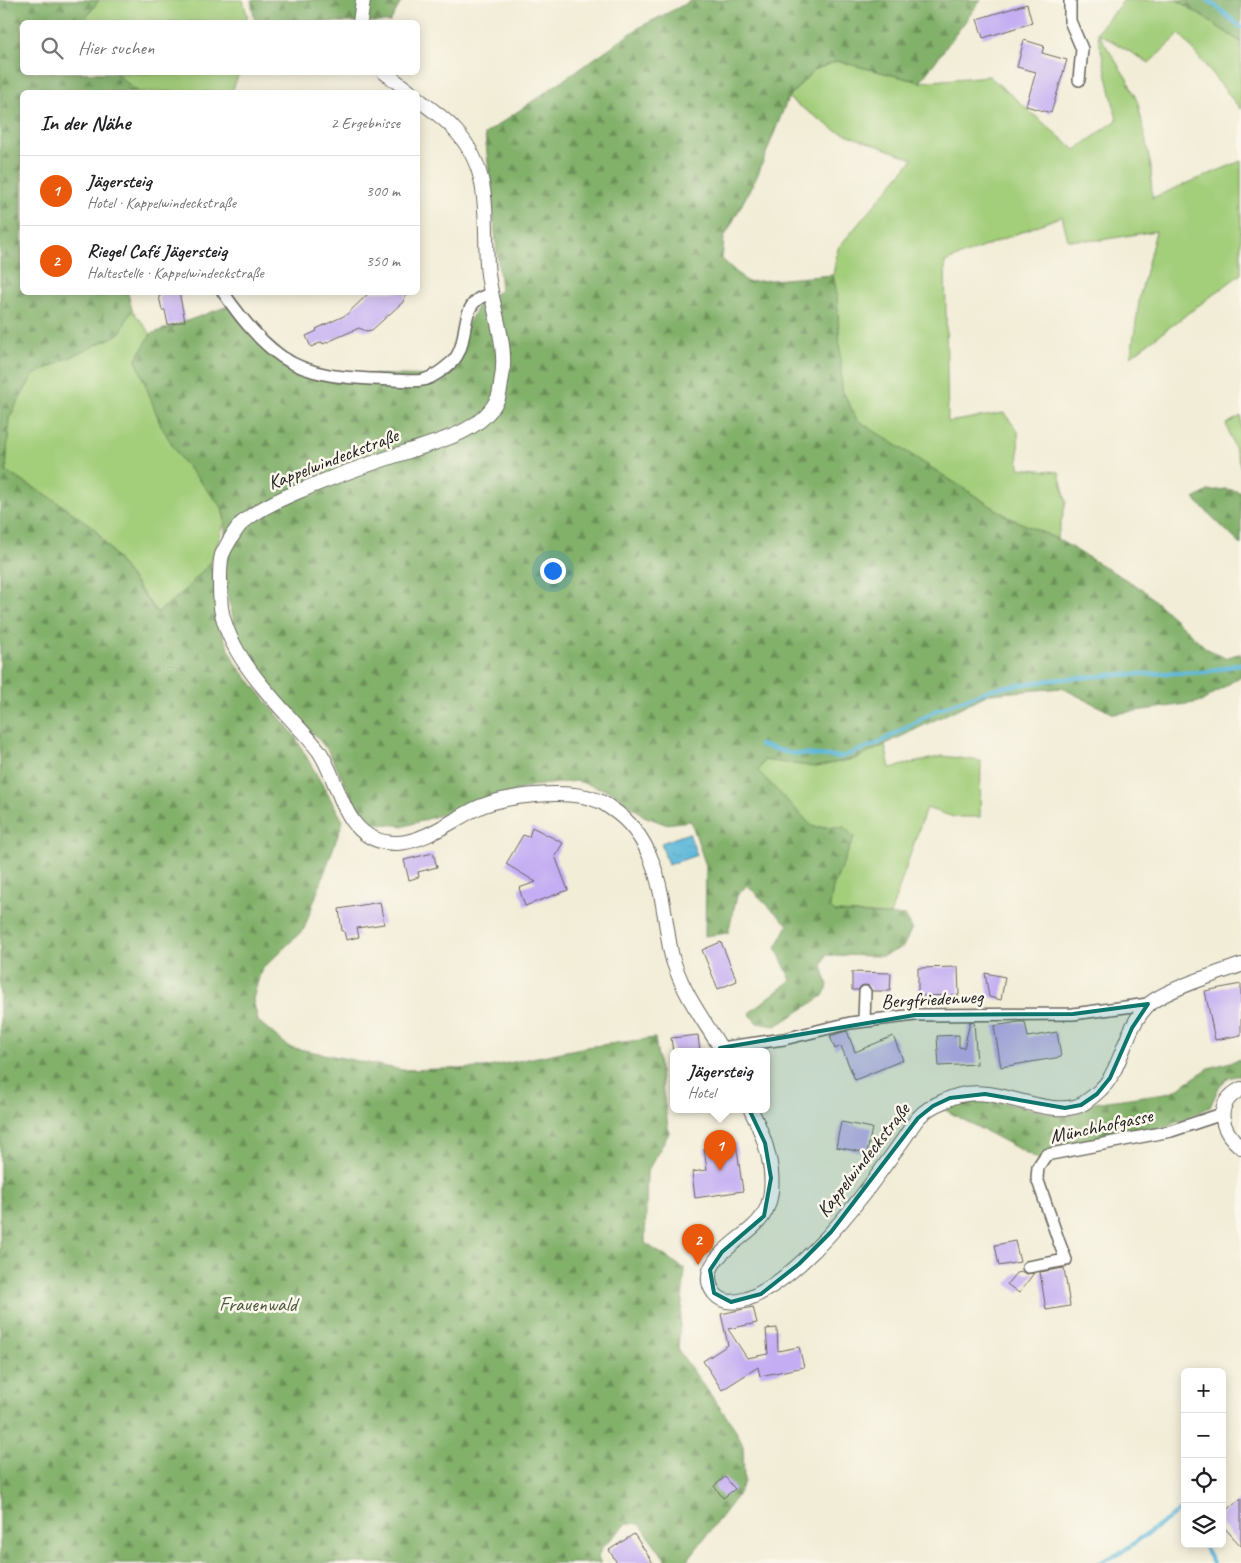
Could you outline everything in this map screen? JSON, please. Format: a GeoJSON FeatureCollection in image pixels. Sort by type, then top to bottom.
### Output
{"type":"FeatureCollection","features":[{"type":"Feature","properties":{"kind":"street"},"geometry":{"type":"LineString","coordinates":[[360,20],[363,0]]}},
{"type":"Feature","properties":{"kind":"street"},"geometry":{"type":"LineString","coordinates":[[1070,0],[1070,21],[1082,49],[1079,80]]}},
{"type":"Feature","properties":{"kind":"street"},"geometry":{"type":"LineString","coordinates":[[388,75],[407,90]]}},
{"type":"Feature","properties":{"kind":"street","name":"Kappelwindeckstraße"},"geometry":{"type":"LineString","coordinates":[[420,101],[453,128],[468,147],[477,165],[485,191],[487,267],[491,294],[502,340],[504,369],[498,398],[487,414],[470,428],[445,439],[342,473],[275,502],[239,525],[222,555],[220,577],[221,609],[229,633],[242,660],[258,682],[317,748],[329,769],[345,808],[354,824],[365,833],[379,840],[398,843],[421,837],[449,824],[476,808],[499,800],[524,796],[579,795],[599,800],[616,811],[633,826],[646,845],[658,879],[673,962],[686,993],[720,1048]]}},
{"type":"Feature","properties":{"kind":"street"},"geometry":{"type":"LineString","coordinates":[[226,295],[251,330],[269,346],[295,364],[332,376],[423,380],[439,372],[454,361],[460,350],[467,315],[476,300],[491,294]]}},
{"type":"Feature","properties":{"kind":"street","name":"Kappelwindeckstraße"},"geometry":{"type":"LineString","coordinates":[[752,1113],[765,1143],[770,1164],[769,1204],[764,1216],[755,1226],[722,1252],[710,1270],[711,1286],[714,1293],[722,1300],[731,1302],[761,1294],[799,1264],[837,1225],[868,1189],[918,1118],[933,1106],[950,1098],[969,1094],[985,1094],[1048,1107],[1065,1108],[1081,1105],[1097,1094],[1110,1078],[1132,1028],[1148,1004],[1165,995],[1241,965]]}},
{"type":"Feature","properties":{"kind":"street"},"geometry":{"type":"LineString","coordinates":[[864,1021],[865,992]]}},
{"type":"Feature","properties":{"kind":"street","name":"Bergfriedenweg"},"geometry":{"type":"LineString","coordinates":[[732,1048],[784,1039],[816,1030],[864,1021],[915,1015],[1073,1014],[1148,1004]]}},
{"type":"Feature","properties":{"kind":"street"},"geometry":{"type":"LineString","coordinates":[[1241,1088],[1230,1096],[1224,1105],[1222,1114],[1228,1133],[1241,1147]]}},
{"type":"Feature","properties":{"kind":"street","name":"Münchhofgasse"},"geometry":{"type":"LineString","coordinates":[[1028,1267],[1066,1260],[1058,1242],[1037,1178],[1038,1167],[1046,1155],[1171,1131],[1222,1114]]}},
{"type":"Feature","properties":{"kind":"highlighted area"},"geometry":{"type":"Polygon","coordinates":[[[1148,1004],[1132,1028],[1110,1078],[1097,1094],[1081,1105],[1065,1108],[985,1094],[950,1098],[933,1106],[918,1118],[831,1232],[799,1264],[761,1294],[731,1302],[714,1293],[710,1270],[722,1252],[764,1216],[771,1178],[765,1143],[720,1048],[915,1015],[1073,1014],[1148,1004]]]}},
{"type":"Feature","properties":{"kind":"green space","name":"Frauenwald"},"geometry":{"type":"Polygon","coordinates":[[[0,0],[99,0],[84,20],[20,20],[20,75],[117,75],[136,90],[20,90],[20,295],[128,295],[132,310],[119,334],[33,375],[9,418],[6,472],[50,497],[94,528],[157,613],[182,593],[211,562],[220,628],[235,663],[294,735],[343,821],[304,929],[261,970],[253,999],[258,1021],[289,1047],[402,1070],[484,1068],[586,1047],[655,1038],[669,1133],[647,1172],[645,1243],[685,1269],[678,1350],[734,1427],[743,1446],[744,1482],[736,1497],[686,1562],[668,1563],[640,1524],[628,1523],[601,1548],[598,1558],[601,1563],[0,1563],[0,0]]]}},
{"type":"Feature","properties":{"kind":"green space"},"geometry":{"type":"Polygon","coordinates":[[[99,0],[243,0],[247,15],[247,20],[84,20],[99,0]]]}},
{"type":"Feature","properties":{"kind":"green space"},"geometry":{"type":"Polygon","coordinates":[[[251,0],[402,0],[391,20],[255,20],[251,0]]]}},
{"type":"Feature","properties":{"kind":"green space"},"geometry":{"type":"Polygon","coordinates":[[[693,0],[981,0],[920,82],[837,61],[814,70],[788,98],[758,174],[724,238],[722,259],[747,282],[833,275],[837,295],[842,390],[857,420],[1008,517],[1057,539],[1142,589],[1206,648],[1225,658],[1241,653],[1241,676],[1201,702],[1114,714],[1062,688],[988,694],[857,758],[816,767],[764,760],[758,771],[813,827],[844,827],[854,837],[833,887],[830,907],[835,912],[905,916],[912,928],[903,947],[883,956],[826,955],[822,966],[828,986],[823,996],[776,1026],[757,1023],[749,1013],[791,980],[776,948],[788,925],[747,885],[737,896],[728,933],[705,936],[706,866],[691,821],[665,824],[644,816],[613,792],[577,781],[532,786],[405,826],[365,822],[327,749],[256,670],[237,632],[226,591],[225,522],[222,507],[181,459],[161,426],[136,360],[151,334],[228,306],[235,315],[311,373],[442,376],[479,303],[501,290],[485,134],[640,27],[693,0]]]}},
{"type":"Feature","properties":{"kind":"green space"},"geometry":{"type":"Polygon","coordinates":[[[1124,0],[1177,0],[1241,42],[1241,110],[1180,34],[1149,63],[1098,33],[1127,79],[1138,103],[1151,167],[1152,198],[1241,161],[1241,274],[1131,356],[1140,295],[1156,231],[1101,240],[1068,240],[1062,216],[945,262],[948,422],[1004,413],[1018,431],[1019,468],[1059,472],[1066,502],[1057,539],[1008,517],[857,420],[842,390],[837,295],[833,275],[838,248],[913,159],[835,130],[788,98],[814,70],[837,61],[920,82],[989,76],[1075,150],[1117,120],[1097,32],[1124,0]]]}},
{"type":"Feature","properties":{"kind":"green space"},"geometry":{"type":"Polygon","coordinates":[[[1177,0],[1241,0],[1241,42],[1177,0]]]}},
{"type":"Feature","properties":{"kind":"green space"},"geometry":{"type":"Polygon","coordinates":[[[117,75],[238,75],[233,90],[136,90],[117,75]]]}},
{"type":"Feature","properties":{"kind":"green space"},"geometry":{"type":"Polygon","coordinates":[[[132,310],[151,334],[136,360],[181,459],[222,507],[225,522],[211,562],[182,593],[158,613],[94,528],[50,497],[6,472],[9,418],[33,375],[119,334],[132,310]]]}},
{"type":"Feature","properties":{"kind":"green space"},"geometry":{"type":"Polygon","coordinates":[[[1241,416],[1241,467],[1226,424],[1241,416]]]}},
{"type":"Feature","properties":{"kind":"green space"},"geometry":{"type":"Polygon","coordinates":[[[1226,489],[1241,492],[1241,545],[1194,499],[1208,491],[1226,489]]]}},
{"type":"Feature","properties":{"kind":"green space"},"geometry":{"type":"Polygon","coordinates":[[[885,745],[890,768],[943,756],[981,761],[980,817],[954,817],[926,808],[890,915],[835,912],[829,907],[833,887],[854,837],[844,827],[813,827],[758,771],[764,760],[816,767],[857,758],[885,745]]]}},
{"type":"Feature","properties":{"kind":"green space"},"geometry":{"type":"Polygon","coordinates":[[[1241,1059],[1241,1075],[1228,1078],[1219,1087],[1210,1107],[1169,1126],[1040,1160],[941,1108],[966,1101],[1001,1102],[1056,1115],[1075,1115],[1094,1103],[1172,1092],[1209,1068],[1241,1059]]]}},
{"type":"Feature","properties":{"kind":"water"},"geometry":{"type":"Polygon","coordinates":[[[689,833],[697,855],[668,865],[661,843],[689,833]]]}},
{"type":"Feature","properties":{"kind":"building"},"geometry":{"type":"Polygon","coordinates":[[[1027,4],[1032,23],[983,38],[977,19],[1027,4]]]}},
{"type":"Feature","properties":{"kind":"building"},"geometry":{"type":"Polygon","coordinates":[[[1024,40],[1044,46],[1042,53],[1067,60],[1051,113],[1026,106],[1036,72],[1017,67],[1024,40]]]}},
{"type":"Feature","properties":{"kind":"building"},"geometry":{"type":"Polygon","coordinates":[[[180,295],[185,321],[168,325],[165,310],[162,310],[159,296],[180,295]]]}},
{"type":"Feature","properties":{"kind":"building"},"geometry":{"type":"Polygon","coordinates":[[[367,295],[406,295],[403,302],[372,330],[366,331],[359,328],[323,344],[322,342],[311,347],[306,336],[317,331],[316,329],[346,315],[367,295]]]}},
{"type":"Feature","properties":{"kind":"building"},"geometry":{"type":"Polygon","coordinates":[[[532,827],[563,843],[555,856],[568,890],[525,906],[519,888],[536,882],[506,864],[523,835],[529,837],[532,827]]]}},
{"type":"Feature","properties":{"kind":"building"},"geometry":{"type":"Polygon","coordinates":[[[433,853],[437,867],[418,872],[419,877],[409,880],[404,860],[433,853]]]}},
{"type":"Feature","properties":{"kind":"building"},"geometry":{"type":"Polygon","coordinates":[[[380,902],[384,924],[357,928],[359,937],[346,940],[344,931],[342,931],[339,909],[380,902]]]}},
{"type":"Feature","properties":{"kind":"building"},"geometry":{"type":"Polygon","coordinates":[[[721,942],[737,981],[718,989],[702,950],[721,942]]]}},
{"type":"Feature","properties":{"kind":"building"},"geometry":{"type":"Polygon","coordinates":[[[958,967],[959,995],[918,996],[918,968],[958,967]]]}},
{"type":"Feature","properties":{"kind":"building"},"geometry":{"type":"Polygon","coordinates":[[[852,972],[891,973],[890,991],[872,991],[869,986],[865,985],[861,986],[858,990],[852,990],[852,972]]]}},
{"type":"Feature","properties":{"kind":"building"},"geometry":{"type":"Polygon","coordinates":[[[985,973],[1005,977],[1001,1000],[989,997],[985,973]]]}},
{"type":"Feature","properties":{"kind":"building"},"geometry":{"type":"Polygon","coordinates":[[[1241,984],[1241,1035],[1215,1040],[1205,991],[1241,984]]]}},
{"type":"Feature","properties":{"kind":"building"},"geometry":{"type":"Polygon","coordinates":[[[970,1022],[974,1022],[977,1064],[939,1066],[937,1036],[959,1035],[959,1047],[964,1048],[970,1022]]]}},
{"type":"Feature","properties":{"kind":"building"},"geometry":{"type":"Polygon","coordinates":[[[1025,1022],[1028,1037],[1057,1032],[1061,1057],[1001,1067],[994,1026],[1025,1022]]]}},
{"type":"Feature","properties":{"kind":"building"},"geometry":{"type":"Polygon","coordinates":[[[847,1031],[855,1052],[893,1036],[903,1060],[855,1080],[841,1046],[835,1049],[830,1036],[847,1031]]]}},
{"type":"Feature","properties":{"kind":"building"},"geometry":{"type":"Polygon","coordinates":[[[698,1035],[700,1048],[672,1048],[671,1038],[698,1035]]]}},
{"type":"Feature","properties":{"kind":"building"},"geometry":{"type":"Polygon","coordinates":[[[841,1122],[872,1128],[867,1153],[836,1147],[841,1122]]]}},
{"type":"Feature","properties":{"kind":"building"},"geometry":{"type":"Polygon","coordinates":[[[736,1143],[743,1191],[695,1198],[692,1172],[707,1170],[704,1148],[736,1143]]]}},
{"type":"Feature","properties":{"kind":"building"},"geometry":{"type":"Polygon","coordinates":[[[1015,1241],[1020,1262],[999,1266],[995,1245],[1015,1241]]]}},
{"type":"Feature","properties":{"kind":"building"},"geometry":{"type":"Polygon","coordinates":[[[1064,1268],[1070,1306],[1046,1310],[1040,1272],[1064,1268]]]}},
{"type":"Feature","properties":{"kind":"building"},"geometry":{"type":"Polygon","coordinates":[[[1023,1272],[1026,1274],[1034,1273],[1019,1293],[1007,1284],[1016,1273],[1023,1272]]]}},
{"type":"Feature","properties":{"kind":"building"},"geometry":{"type":"Polygon","coordinates":[[[753,1307],[757,1323],[728,1329],[747,1358],[768,1354],[766,1329],[777,1328],[778,1351],[799,1347],[804,1367],[760,1376],[758,1367],[722,1390],[703,1361],[728,1345],[721,1314],[753,1307]]]}},
{"type":"Feature","properties":{"kind":"building"},"geometry":{"type":"Polygon","coordinates":[[[725,1477],[735,1489],[723,1498],[714,1486],[725,1477]]]}},
{"type":"Feature","properties":{"kind":"building"},"geometry":{"type":"Polygon","coordinates":[[[1241,1498],[1241,1546],[1226,1529],[1226,1511],[1241,1498]]]}},
{"type":"Feature","properties":{"kind":"building"},"geometry":{"type":"Polygon","coordinates":[[[634,1534],[653,1563],[617,1563],[609,1550],[634,1534]]]}},
{"type":"Feature","properties":{"kind":"waterway"},"geometry":{"type":"LineString","coordinates":[[1208,0],[1241,27]]}},
{"type":"Feature","properties":{"kind":"waterway"},"geometry":{"type":"LineString","coordinates":[[760,745],[790,753],[841,757],[877,744],[937,710],[992,689],[1051,680],[1112,675],[1206,672],[1241,664]]}},
{"type":"Feature","properties":{"kind":"waterway"},"geometry":{"type":"LineString","coordinates":[[1099,1563],[1120,1553],[1181,1510]]}},
{"type":"Feature","properties":{"kind":"waterway"},"geometry":{"type":"LineString","coordinates":[[1205,1548],[1213,1563]]}},
{"type":"Feature","properties":{"kind":"place","name":"Jägersteig"},"geometry":{"type":"Point","coordinates":[720,1171]}},
{"type":"Feature","properties":{"kind":"place","name":"Riegel Café Jägersteig"},"geometry":{"type":"Point","coordinates":[698,1265]}}]}
